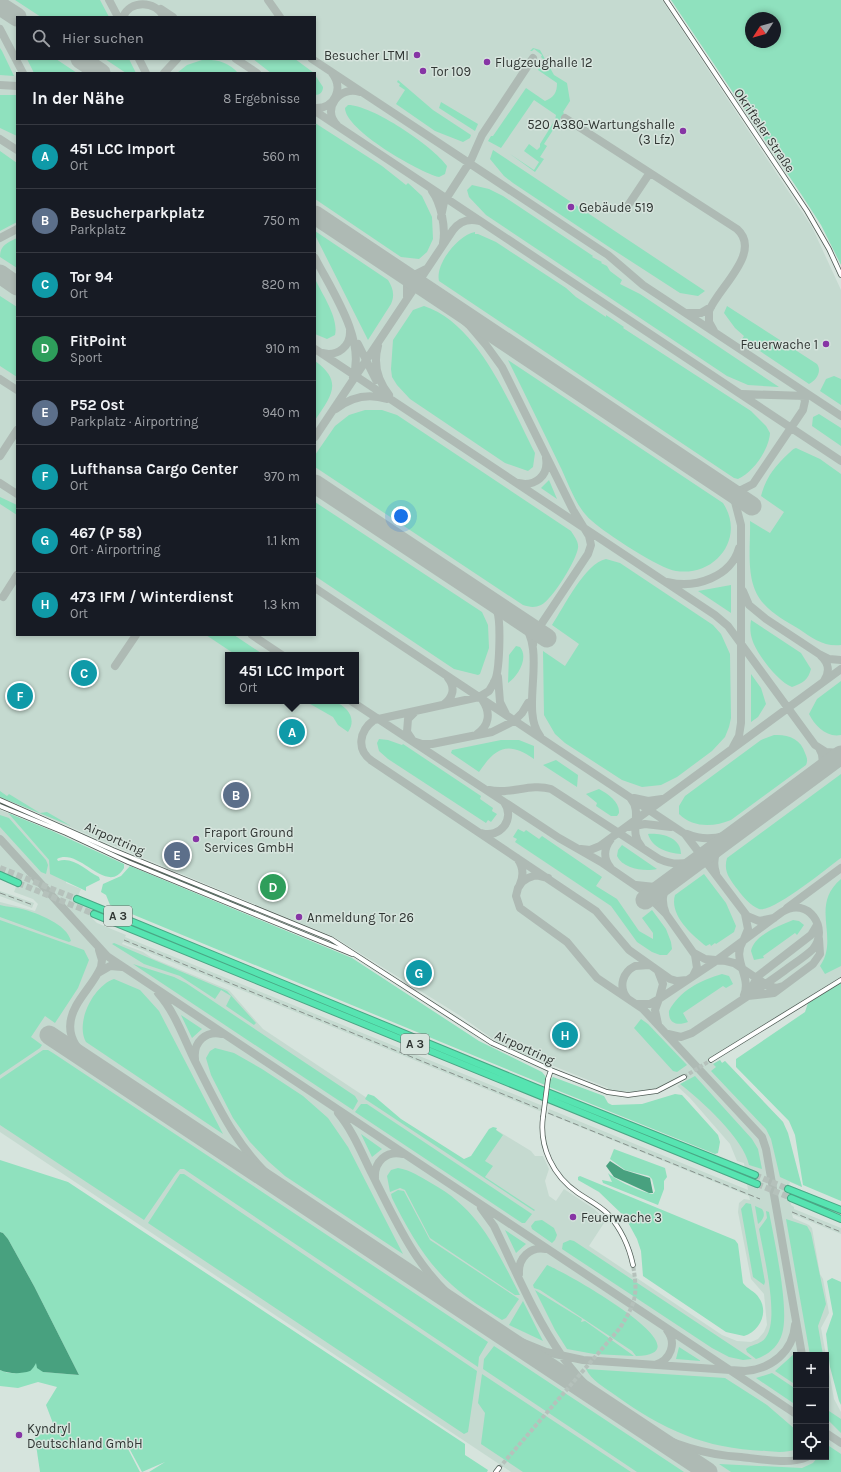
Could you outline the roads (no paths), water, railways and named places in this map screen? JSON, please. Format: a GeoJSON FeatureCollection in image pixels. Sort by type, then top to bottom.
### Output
{"type":"FeatureCollection","features":[{"type":"Feature","properties":{"kind":"highway"},"geometry":{"type":"LineString","coordinates":[[0,876],[18,883]]}},
{"type":"Feature","properties":{"kind":"highway","name":"A 3"},"geometry":{"type":"LineString","coordinates":[[77,899],[544,1091],[755,1175]]}},
{"type":"Feature","properties":{"kind":"highway","name":"A 3"},"geometry":{"type":"LineString","coordinates":[[94,914],[757,1184]]}},
{"type":"Feature","properties":{"kind":"highway"},"geometry":{"type":"LineString","coordinates":[[788,1189],[841,1210]]}},
{"type":"Feature","properties":{"kind":"highway"},"geometry":{"type":"LineString","coordinates":[[791,1198],[841,1219]]}},
{"type":"Feature","properties":{"kind":"street","name":"Okrifteler Straße"},"geometry":{"type":"LineString","coordinates":[[666,0],[807,211],[829,249],[841,275]]}},
{"type":"Feature","properties":{"kind":"street","name":"Airportring"},"geometry":{"type":"LineString","coordinates":[[0,800],[113,850],[341,944],[492,1043],[551,1070],[607,1092],[628,1095],[657,1091],[684,1077]]}},
{"type":"Feature","properties":{"kind":"street","name":"Airportring"},"geometry":{"type":"LineString","coordinates":[[0,806],[66,833],[128,862],[335,946],[373,966]]}},
{"type":"Feature","properties":{"kind":"street"},"geometry":{"type":"LineString","coordinates":[[711,1060],[841,980]]}},
{"type":"Feature","properties":{"kind":"street"},"geometry":{"type":"LineString","coordinates":[[551,1070],[548,1079],[543,1117],[545,1149],[554,1170],[566,1184],[598,1206],[615,1223],[626,1241],[633,1266]]}},
{"type":"Feature","properties":{"kind":"street"},"geometry":{"type":"LineString","coordinates":[[496,1472],[499,1468]]}},
{"type":"Feature","properties":{"kind":"tunnel"},"geometry":{"type":"LineString","coordinates":[[0,868],[77,899]]}},
{"type":"Feature","properties":{"kind":"tunnel"},"geometry":{"type":"LineString","coordinates":[[18,883],[94,914]]}},
{"type":"Feature","properties":{"kind":"tunnel"},"geometry":{"type":"LineString","coordinates":[[684,1077],[711,1060]]}},
{"type":"Feature","properties":{"kind":"tunnel"},"geometry":{"type":"LineString","coordinates":[[755,1175],[788,1189]]}},
{"type":"Feature","properties":{"kind":"tunnel"},"geometry":{"type":"LineString","coordinates":[[757,1184],[791,1198]]}},
{"type":"Feature","properties":{"kind":"tunnel"},"geometry":{"type":"LineString","coordinates":[[499,1468],[620,1328],[634,1298],[635,1284],[633,1265]]}},
{"type":"Feature","properties":{"kind":"railway"},"geometry":{"type":"LineString","coordinates":[[0,893],[33,905]]}},
{"type":"Feature","properties":{"kind":"railway"},"geometry":{"type":"LineString","coordinates":[[124,940],[542,1110]]}},
{"type":"Feature","properties":{"kind":"railway"},"geometry":{"type":"LineString","coordinates":[[548,1113],[760,1199]]}},
{"type":"Feature","properties":{"kind":"railway"},"geometry":{"type":"LineString","coordinates":[[792,1212],[841,1232]]}},
{"type":"Feature","properties":{"kind":"place","name":"Besucher LTMI"},"geometry":{"type":"Point","coordinates":[417,55]}},
{"type":"Feature","properties":{"kind":"place","name":"Flugzeughalle 12"},"geometry":{"type":"Point","coordinates":[487,62]}},
{"type":"Feature","properties":{"kind":"place","name":"Tor 109"},"geometry":{"type":"Point","coordinates":[423,71]}},
{"type":"Feature","properties":{"kind":"place","name":"520 A380-Wartungshalle (3 Lfz)"},"geometry":{"type":"Point","coordinates":[683,131]}},
{"type":"Feature","properties":{"kind":"place","name":"Gebäude 519"},"geometry":{"type":"Point","coordinates":[571,207]}},
{"type":"Feature","properties":{"kind":"place","name":"Feuerwache 1"},"geometry":{"type":"Point","coordinates":[826,344]}},
{"type":"Feature","properties":{"kind":"place","name":"Tor 94"},"geometry":{"type":"Point","coordinates":[84,673]}},
{"type":"Feature","properties":{"kind":"place","name":"Lufthansa Cargo Center"},"geometry":{"type":"Point","coordinates":[20,696]}},
{"type":"Feature","properties":{"kind":"place","name":"451 LCC Import"},"geometry":{"type":"Point","coordinates":[292,732]}},
{"type":"Feature","properties":{"kind":"place","name":"Besucherparkplatz"},"geometry":{"type":"Point","coordinates":[236,795]}},
{"type":"Feature","properties":{"kind":"place","name":"Fraport Ground Services GmbH"},"geometry":{"type":"Point","coordinates":[196,839]}},
{"type":"Feature","properties":{"kind":"place","name":"P52 Ost"},"geometry":{"type":"Point","coordinates":[177,855]}},
{"type":"Feature","properties":{"kind":"place","name":"FitPoint"},"geometry":{"type":"Point","coordinates":[273,887]}},
{"type":"Feature","properties":{"kind":"place","name":"Anmeldung Tor 26"},"geometry":{"type":"Point","coordinates":[299,917]}},
{"type":"Feature","properties":{"kind":"place","name":"467 (P 58)"},"geometry":{"type":"Point","coordinates":[419,973]}},
{"type":"Feature","properties":{"kind":"place","name":"473 IFM / Winterdienst"},"geometry":{"type":"Point","coordinates":[565,1035]}},
{"type":"Feature","properties":{"kind":"place","name":"Feuerwache 3"},"geometry":{"type":"Point","coordinates":[573,1217]}},
{"type":"Feature","properties":{"kind":"place","name":"Kyndryl Deutschland GmbH"},"geometry":{"type":"Point","coordinates":[19,1435]}}]}
